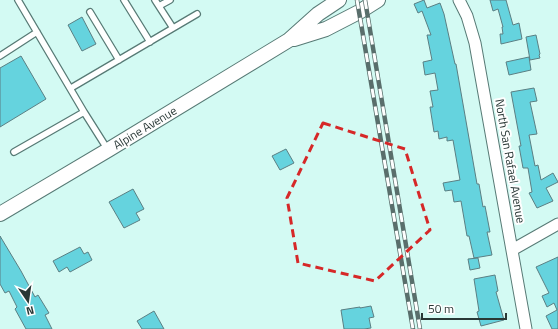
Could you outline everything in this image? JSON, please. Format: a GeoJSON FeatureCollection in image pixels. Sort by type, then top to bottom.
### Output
{"type":"FeatureCollection","features":[{"type":"Feature","properties":{"kind":"street","name":"Alpine Avenue"},"geometry":{"type":"LineString","coordinates":[[0,214],[289,40],[318,14],[339,0]]}},
{"type":"Feature","properties":{"kind":"street","name":"Alpine Avenue"},"geometry":{"type":"LineString","coordinates":[[289,40],[326,29],[359,12],[378,0]]}},
{"type":"Feature","properties":{"kind":"street","name":"North San Rafael Avenue"},"geometry":{"type":"LineString","coordinates":[[459,0],[467,16],[475,43],[526,329]]}},
{"type":"Feature","properties":{"kind":"street"},"geometry":{"type":"LineString","coordinates":[[512,250],[558,224]]}},
{"type":"Feature","properties":{"kind":"lane"},"geometry":{"type":"LineString","coordinates":[[18,0],[108,150]]}},
{"type":"Feature","properties":{"kind":"lane"},"geometry":{"type":"LineString","coordinates":[[124,0],[150,42]]}},
{"type":"Feature","properties":{"kind":"lane"},"geometry":{"type":"LineString","coordinates":[[155,0],[173,28]]}},
{"type":"Feature","properties":{"kind":"lane"},"geometry":{"type":"LineString","coordinates":[[159,6],[170,0]]}},
{"type":"Feature","properties":{"kind":"lane"},"geometry":{"type":"LineString","coordinates":[[90,12],[119,60]]}},
{"type":"Feature","properties":{"kind":"lane"},"geometry":{"type":"LineString","coordinates":[[70,88],[197,14]]}},
{"type":"Feature","properties":{"kind":"lane"},"geometry":{"type":"LineString","coordinates":[[0,56],[37,32]]}},
{"type":"Feature","properties":{"kind":"lane"},"geometry":{"type":"LineString","coordinates":[[14,152],[84,112]]}},
{"type":"Feature","properties":{"kind":"highlighted area"},"geometry":{"type":"Polygon","coordinates":[[[323,123],[405,149],[430,230],[375,281],[298,263],[287,198],[323,123]]]}},
{"type":"Feature","properties":{"kind":"building"},"geometry":{"type":"Polygon","coordinates":[[[424,0],[427,8],[440,3],[444,14],[456,64],[477,184],[479,184],[483,207],[485,206],[490,232],[487,232],[492,255],[474,258],[469,236],[467,236],[461,201],[454,202],[452,190],[445,191],[443,183],[460,180],[453,140],[447,141],[447,137],[439,139],[438,131],[434,132],[430,107],[433,107],[430,91],[438,90],[435,73],[425,75],[423,62],[432,60],[427,35],[431,35],[422,11],[418,13],[414,4],[424,0]]]}},
{"type":"Feature","properties":{"kind":"building"},"geometry":{"type":"Polygon","coordinates":[[[490,0],[506,0],[513,25],[519,23],[522,39],[501,44],[500,34],[503,34],[503,27],[498,9],[493,11],[490,0]]]}},
{"type":"Feature","properties":{"kind":"building"},"geometry":{"type":"Polygon","coordinates":[[[82,17],[96,44],[82,51],[68,25],[82,17]]]}},
{"type":"Feature","properties":{"kind":"building"},"geometry":{"type":"Polygon","coordinates":[[[536,35],[540,58],[530,60],[526,37],[536,35]]]}},
{"type":"Feature","properties":{"kind":"building"},"geometry":{"type":"Polygon","coordinates":[[[21,56],[46,99],[0,127],[0,68],[21,56]]]}},
{"type":"Feature","properties":{"kind":"building"},"geometry":{"type":"Polygon","coordinates":[[[529,57],[531,70],[509,75],[506,62],[529,57]]]}},
{"type":"Feature","properties":{"kind":"building"},"geometry":{"type":"Polygon","coordinates":[[[534,88],[537,101],[530,102],[537,134],[529,135],[535,166],[538,165],[541,180],[553,173],[558,182],[546,188],[553,201],[537,208],[529,193],[532,192],[528,168],[523,168],[519,146],[521,146],[511,92],[534,88]]]}},
{"type":"Feature","properties":{"kind":"building"},"geometry":{"type":"Polygon","coordinates":[[[286,149],[294,163],[280,170],[272,156],[286,149]]]}},
{"type":"Feature","properties":{"kind":"building"},"geometry":{"type":"Polygon","coordinates":[[[133,189],[144,209],[136,213],[140,220],[124,228],[109,202],[133,189]]]}},
{"type":"Feature","properties":{"kind":"building"},"geometry":{"type":"Polygon","coordinates":[[[0,236],[35,297],[38,295],[49,313],[45,315],[52,329],[26,329],[15,309],[17,307],[9,291],[5,293],[0,284],[0,236]]]}},
{"type":"Feature","properties":{"kind":"building"},"geometry":{"type":"Polygon","coordinates":[[[80,247],[84,254],[88,252],[92,260],[70,272],[67,267],[59,272],[53,261],[80,247]]]}},
{"type":"Feature","properties":{"kind":"building"},"geometry":{"type":"Polygon","coordinates":[[[558,257],[558,329],[552,329],[546,316],[557,310],[554,303],[547,307],[542,296],[549,293],[536,267],[558,257]]]}},
{"type":"Feature","properties":{"kind":"building"},"geometry":{"type":"Polygon","coordinates":[[[478,258],[480,268],[470,270],[468,259],[478,258]]]}},
{"type":"Feature","properties":{"kind":"building"},"geometry":{"type":"Polygon","coordinates":[[[495,275],[498,291],[496,292],[504,320],[481,326],[477,312],[479,311],[474,279],[495,275]]]}},
{"type":"Feature","properties":{"kind":"building"},"geometry":{"type":"Polygon","coordinates":[[[371,306],[374,317],[369,318],[371,328],[344,329],[341,310],[371,306]]]}},
{"type":"Feature","properties":{"kind":"building"},"geometry":{"type":"Polygon","coordinates":[[[154,311],[164,329],[142,329],[137,321],[154,311]]]}},
{"type":"Feature","properties":{"kind":"railway"},"geometry":{"type":"LineString","coordinates":[[357,0],[413,329]]}},
{"type":"Feature","properties":{"kind":"railway"},"geometry":{"type":"LineString","coordinates":[[365,0],[420,329]]}}]}
